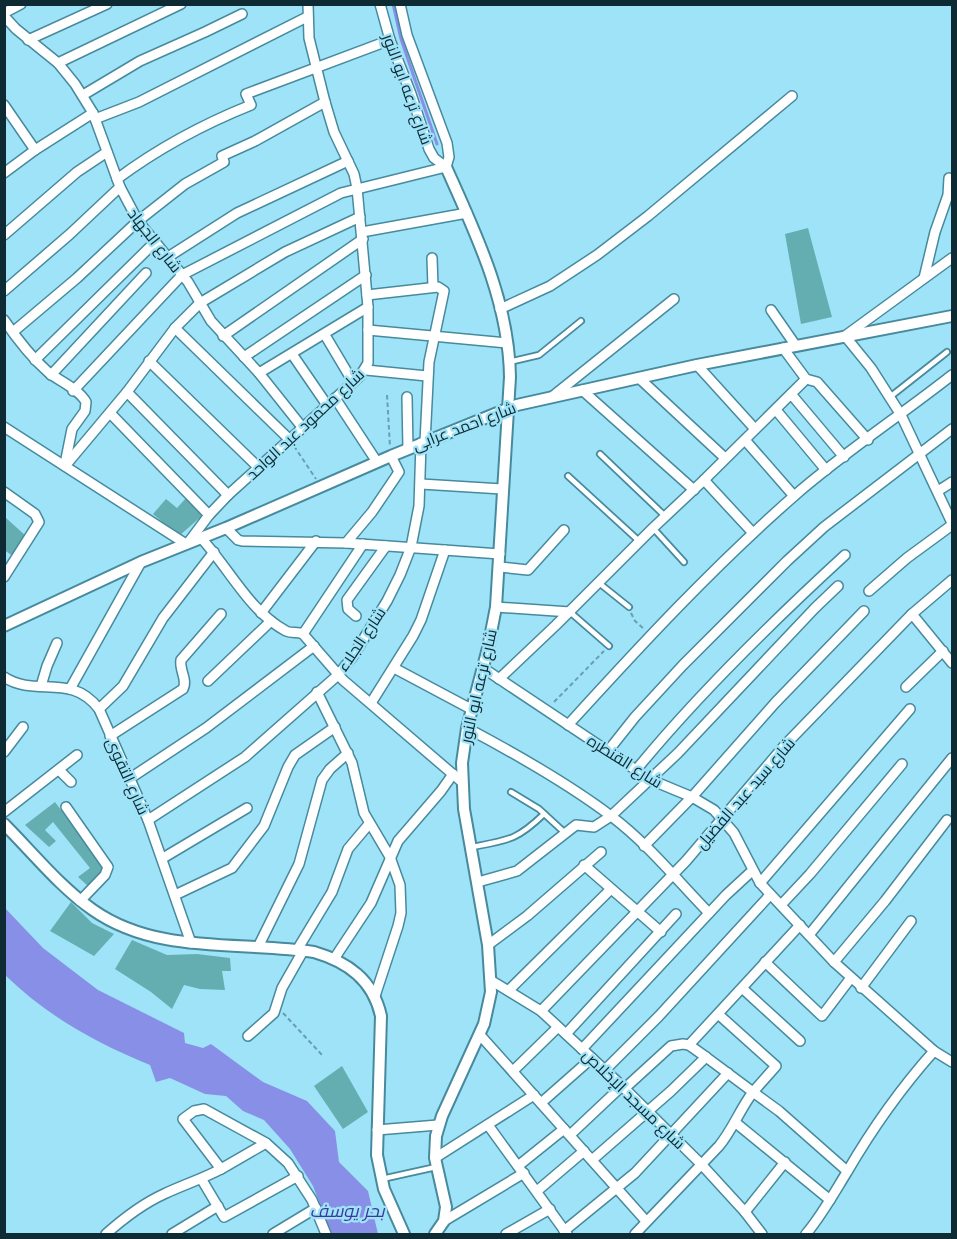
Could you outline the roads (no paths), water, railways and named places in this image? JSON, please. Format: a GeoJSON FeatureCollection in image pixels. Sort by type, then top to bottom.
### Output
{"type":"FeatureCollection","features":[{"type":"Feature","properties":{"kind":"street"},"geometry":{"type":"LineString","coordinates":[[5,16],[21,4]]}},
{"type":"Feature","properties":{"kind":"street"},"geometry":{"type":"LineString","coordinates":[[28,40],[107,4]]}},
{"type":"Feature","properties":{"kind":"street"},"geometry":{"type":"LineString","coordinates":[[58,63],[181,4]]}},
{"type":"Feature","properties":{"kind":"street","name":"شارع محمود عبد الواحد"},"geometry":{"type":"LineString","coordinates":[[187,544],[228,495],[366,369],[368,308],[357,188],[324,102],[309,38],[308,4]]}},
{"type":"Feature","properties":{"kind":"street","name":"شارع ترعه ابو النور"},"geometry":{"type":"LineString","coordinates":[[380,4],[390,40],[429,149],[434,158],[446,167],[489,270],[500,309],[509,362],[500,567],[496,607],[467,728],[462,782],[464,809],[478,882],[492,981],[488,1014],[438,1125],[436,1163],[446,1207],[444,1221]]}},
{"type":"Feature","properties":{"kind":"street","name":"شارع ترعه ابو النور"},"geometry":{"type":"LineString","coordinates":[[400,4],[407,35],[447,143],[449,157],[446,167]]}},
{"type":"Feature","properties":{"kind":"street"},"geometry":{"type":"LineString","coordinates":[[83,95],[130,66],[242,14]]}},
{"type":"Feature","properties":{"kind":"street","name":"شارع الجهاد"},"geometry":{"type":"LineString","coordinates":[[5,16],[28,40],[58,63],[83,95],[94,116],[119,183],[138,221],[182,275],[211,321],[259,374],[302,427]]}},
{"type":"Feature","properties":{"kind":"street"},"geometry":{"type":"LineString","coordinates":[[4,173],[35,150],[94,116],[139,102],[307,17]]}},
{"type":"Feature","properties":{"kind":"street"},"geometry":{"type":"LineString","coordinates":[[4,291],[70,234],[119,183],[173,140],[195,128],[251,105],[246,94],[390,40]]}},
{"type":"Feature","properties":{"kind":"street"},"geometry":{"type":"LineString","coordinates":[[500,309],[550,286],[597,255],[648,216],[792,96]]}},
{"type":"Feature","properties":{"kind":"street"},"geometry":{"type":"LineString","coordinates":[[13,332],[77,278],[138,221],[185,184],[224,162],[222,156],[290,123],[324,102]]}},
{"type":"Feature","properties":{"kind":"street"},"geometry":{"type":"LineString","coordinates":[[4,105],[35,150]]}},
{"type":"Feature","properties":{"kind":"street"},"geometry":{"type":"LineString","coordinates":[[4,235],[77,172],[107,152]]}},
{"type":"Feature","properties":{"kind":"street"},"geometry":{"type":"LineString","coordinates":[[168,257],[237,213],[348,160]]}},
{"type":"Feature","properties":{"kind":"street"},"geometry":{"type":"LineString","coordinates":[[73,391],[182,275],[333,196],[446,167]]}},
{"type":"Feature","properties":{"kind":"street"},"geometry":{"type":"LineString","coordinates":[[924,278],[935,232],[948,195],[949,178]]}},
{"type":"Feature","properties":{"kind":"street"},"geometry":{"type":"LineString","coordinates":[[223,336],[362,236],[467,213]]}},
{"type":"Feature","properties":{"kind":"street"},"geometry":{"type":"LineString","coordinates":[[65,466],[127,392],[175,328],[200,303],[285,252],[360,217]]}},
{"type":"Feature","properties":{"kind":"street"},"geometry":{"type":"LineString","coordinates":[[35,360],[155,242]]}},
{"type":"Feature","properties":{"kind":"street"},"geometry":{"type":"LineString","coordinates":[[367,295],[433,287],[432,258]]}},
{"type":"Feature","properties":{"kind":"street"},"geometry":{"type":"LineString","coordinates":[[869,591],[952,524],[901,415],[871,368],[845,336],[952,258]]}},
{"type":"Feature","properties":{"kind":"street"},"geometry":{"type":"LineString","coordinates":[[51,375],[146,273]]}},
{"type":"Feature","properties":{"kind":"street"},"geometry":{"type":"LineString","coordinates":[[244,357],[366,276]]}},
{"type":"Feature","properties":{"kind":"street","name":"شارع الجلاء"},"geometry":{"type":"LineString","coordinates":[[148,820],[233,766],[338,675],[353,656],[387,601],[411,547],[418,516],[427,376],[433,336],[444,293],[442,288],[433,287]]}},
{"type":"Feature","properties":{"kind":"street"},"geometry":{"type":"LineString","coordinates":[[553,396],[674,298]]}},
{"type":"Feature","properties":{"kind":"street"},"geometry":{"type":"LineString","coordinates":[[259,374],[368,308]]}},
{"type":"Feature","properties":{"kind":"street"},"geometry":{"type":"LineString","coordinates":[[771,310],[796,346]]}},
{"type":"Feature","properties":{"kind":"street","name":"شارع احمد عرابى"},"geometry":{"type":"LineString","coordinates":[[4,626],[141,562],[226,528],[376,462],[508,409],[553,396],[697,365],[952,316]]}},
{"type":"Feature","properties":{"kind":"street"},"geometry":{"type":"LineString","coordinates":[[4,320],[35,360],[51,375],[83,398],[86,406],[72,429],[65,466]]}},
{"type":"Feature","properties":{"kind":"street"},"geometry":{"type":"LineString","coordinates":[[175,328],[289,439]]}},
{"type":"Feature","properties":{"kind":"street"},"geometry":{"type":"LineString","coordinates":[[368,330],[507,343]]}},
{"type":"Feature","properties":{"kind":"street"},"geometry":{"type":"LineString","coordinates":[[325,335],[353,382]]}},
{"type":"Feature","properties":{"kind":"street"},"geometry":{"type":"LineString","coordinates":[[783,348],[806,379],[817,382],[868,440]]}},
{"type":"Feature","properties":{"kind":"street"},"geometry":{"type":"LineString","coordinates":[[292,354],[327,405]]}},
{"type":"Feature","properties":{"kind":"street"},"geometry":{"type":"LineString","coordinates":[[149,361],[258,466]]}},
{"type":"Feature","properties":{"kind":"street"},"geometry":{"type":"LineString","coordinates":[[697,365],[755,429]]}},
{"type":"Feature","properties":{"kind":"street"},"geometry":{"type":"LineString","coordinates":[[366,369],[427,376]]}},
{"type":"Feature","properties":{"kind":"street"},"geometry":{"type":"LineString","coordinates":[[568,725],[702,581],[753,533],[826,470],[952,375]]}},
{"type":"Feature","properties":{"kind":"street"},"geometry":{"type":"LineString","coordinates":[[639,378],[725,458]]}},
{"type":"Feature","properties":{"kind":"street"},"geometry":{"type":"LineString","coordinates":[[499,679],[806,379]]}},
{"type":"Feature","properties":{"kind":"street"},"geometry":{"type":"LineString","coordinates":[[582,390],[694,490]]}},
{"type":"Feature","properties":{"kind":"street"},"geometry":{"type":"LineString","coordinates":[[127,392],[228,495]]}},
{"type":"Feature","properties":{"kind":"street"},"geometry":{"type":"LineString","coordinates":[[791,394],[844,457]]}},
{"type":"Feature","properties":{"kind":"street"},"geometry":{"type":"LineString","coordinates":[[407,397],[408,449]]}},
{"type":"Feature","properties":{"kind":"street"},"geometry":{"type":"LineString","coordinates":[[335,398],[376,462]]}},
{"type":"Feature","properties":{"kind":"street"},"geometry":{"type":"LineString","coordinates":[[776,410],[826,470]]}},
{"type":"Feature","properties":{"kind":"street"},"geometry":{"type":"LineString","coordinates":[[110,413],[209,515]]}},
{"type":"Feature","properties":{"kind":"street"},"geometry":{"type":"LineString","coordinates":[[4,427],[187,544]]}},
{"type":"Feature","properties":{"kind":"street"},"geometry":{"type":"LineString","coordinates":[[608,751],[635,717],[683,665],[787,561],[824,527],[952,429]]}},
{"type":"Feature","properties":{"kind":"street"},"geometry":{"type":"LineString","coordinates":[[745,440],[794,496]]}},
{"type":"Feature","properties":{"kind":"street"},"geometry":{"type":"LineString","coordinates":[[346,543],[372,512],[399,472],[391,456]]}},
{"type":"Feature","properties":{"kind":"street"},"geometry":{"type":"LineString","coordinates":[[704,480],[753,533]]}},
{"type":"Feature","properties":{"kind":"street"},"geometry":{"type":"LineString","coordinates":[[938,491],[952,482]]}},
{"type":"Feature","properties":{"kind":"street"},"geometry":{"type":"LineString","coordinates":[[421,484],[502,489]]}},
{"type":"Feature","properties":{"kind":"street"},"geometry":{"type":"LineString","coordinates":[[4,492],[35,514],[39,522],[4,577]]}},
{"type":"Feature","properties":{"kind":"street"},"geometry":{"type":"LineString","coordinates":[[226,528],[242,541],[346,543],[500,554]]}},
{"type":"Feature","properties":{"kind":"street"},"geometry":{"type":"LineString","coordinates":[[500,567],[528,570],[564,530]]}},
{"type":"Feature","properties":{"kind":"street"},"geometry":{"type":"LineString","coordinates":[[201,538],[261,613],[289,632],[303,634],[338,675],[462,782]]}},
{"type":"Feature","properties":{"kind":"street"},"geometry":{"type":"LineString","coordinates":[[261,613],[316,542]]}},
{"type":"Feature","properties":{"kind":"street"},"geometry":{"type":"LineString","coordinates":[[303,634],[363,544]]}},
{"type":"Feature","properties":{"kind":"street"},"geometry":{"type":"LineString","coordinates":[[356,616],[348,609],[347,600],[386,546]]}},
{"type":"Feature","properties":{"kind":"street"},"geometry":{"type":"LineString","coordinates":[[371,704],[421,620],[445,550]]}},
{"type":"Feature","properties":{"kind":"street"},"geometry":{"type":"LineString","coordinates":[[99,709],[123,686],[163,618],[214,552]]}},
{"type":"Feature","properties":{"kind":"street"},"geometry":{"type":"LineString","coordinates":[[636,770],[738,659],[793,603],[845,555]]}},
{"type":"Feature","properties":{"kind":"street"},"geometry":{"type":"LineString","coordinates":[[70,689],[141,562]]}},
{"type":"Feature","properties":{"kind":"street","name":"شارع سيد عبد الفضيل"},"geometry":{"type":"LineString","coordinates":[[541,1011],[672,875],[774,756],[912,614],[952,580]]}},
{"type":"Feature","properties":{"kind":"street"},"geometry":{"type":"LineString","coordinates":[[478,882],[517,871],[578,824],[594,827],[611,816],[651,780],[838,586]]}},
{"type":"Feature","properties":{"kind":"street"},"geometry":{"type":"LineString","coordinates":[[496,607],[570,612]]}},
{"type":"Feature","properties":{"kind":"street"},"geometry":{"type":"LineString","coordinates":[[644,846],[692,797],[775,703],[864,612]]}},
{"type":"Feature","properties":{"kind":"street"},"geometry":{"type":"LineString","coordinates":[[110,736],[183,689],[185,682],[180,666],[181,660],[221,614]]}},
{"type":"Feature","properties":{"kind":"street"},"geometry":{"type":"LineString","coordinates":[[912,614],[952,663]]}},
{"type":"Feature","properties":{"kind":"street"},"geometry":{"type":"LineString","coordinates":[[208,681],[271,621]]}},
{"type":"Feature","properties":{"kind":"street"},"geometry":{"type":"LineString","coordinates":[[41,686],[57,642]]}},
{"type":"Feature","properties":{"kind":"street"},"geometry":{"type":"LineString","coordinates":[[129,779],[206,728],[314,646]]}},
{"type":"Feature","properties":{"kind":"street"},"geometry":{"type":"LineString","coordinates":[[906,687],[943,651]]}},
{"type":"Feature","properties":{"kind":"street"},"geometry":{"type":"LineString","coordinates":[[394,668],[471,709]]}},
{"type":"Feature","properties":{"kind":"street","name":"شارع القنطره"},"geometry":{"type":"LineString","coordinates":[[483,668],[651,780],[703,802],[723,818],[734,834],[752,871],[770,895],[850,979],[934,1051],[952,1062]]}},
{"type":"Feature","properties":{"kind":"street","name":"شارع التقوى"},"geometry":{"type":"LineString","coordinates":[[4,677],[18,684],[70,689],[83,693],[99,709],[148,820],[191,943]]}},
{"type":"Feature","properties":{"kind":"street"},"geometry":{"type":"LineString","coordinates":[[317,692],[348,753],[369,824],[390,857],[400,885],[401,912],[398,926],[375,996]]}},
{"type":"Feature","properties":{"kind":"street"},"geometry":{"type":"LineString","coordinates":[[760,883],[910,709]]}},
{"type":"Feature","properties":{"kind":"street"},"geometry":{"type":"LineString","coordinates":[[4,752],[23,727]]}},
{"type":"Feature","properties":{"kind":"street"},"geometry":{"type":"LineString","coordinates":[[175,895],[232,868],[264,826],[295,755],[335,728]]}},
{"type":"Feature","properties":{"kind":"street"},"geometry":{"type":"LineString","coordinates":[[467,728],[545,772],[611,816],[644,846],[709,913]]}},
{"type":"Feature","properties":{"kind":"street"},"geometry":{"type":"LineString","coordinates":[[258,947],[299,864],[322,780],[330,769],[348,753]]}},
{"type":"Feature","properties":{"kind":"street"},"geometry":{"type":"LineString","coordinates":[[4,812],[77,755]]}},
{"type":"Feature","properties":{"kind":"street"},"geometry":{"type":"LineString","coordinates":[[809,935],[952,758]]}},
{"type":"Feature","properties":{"kind":"street"},"geometry":{"type":"LineString","coordinates":[[781,905],[816,867],[902,764]]}},
{"type":"Feature","properties":{"kind":"street"},"geometry":{"type":"LineString","coordinates":[[59,770],[71,782]]}},
{"type":"Feature","properties":{"kind":"street"},"geometry":{"type":"LineString","coordinates":[[334,959],[371,903],[402,835],[453,774]]}},
{"type":"Feature","properties":{"kind":"street"},"geometry":{"type":"LineString","coordinates":[[66,807],[108,867],[105,875],[80,901]]}},
{"type":"Feature","properties":{"kind":"street"},"geometry":{"type":"LineString","coordinates":[[162,858],[247,808]]}},
{"type":"Feature","properties":{"kind":"street"},"geometry":{"type":"LineString","coordinates":[[834,962],[885,901],[946,820]]}},
{"type":"Feature","properties":{"kind":"street"},"geometry":{"type":"LineString","coordinates":[[4,824],[80,901],[103,917],[129,930],[156,938],[191,943],[300,951],[334,959],[358,973],[368,984],[378,1006],[381,1027],[378,1155],[381,1179],[404,1234]]}},
{"type":"Feature","properties":{"kind":"street"},"geometry":{"type":"LineString","coordinates":[[248,1036],[277,1007],[282,988],[332,892],[348,849],[369,824]]}},
{"type":"Feature","properties":{"kind":"street"},"geometry":{"type":"LineString","coordinates":[[488,945],[527,916],[601,852]]}},
{"type":"Feature","properties":{"kind":"street"},"geometry":{"type":"LineString","coordinates":[[584,865],[661,932]]}},
{"type":"Feature","properties":{"kind":"street"},"geometry":{"type":"LineString","coordinates":[[582,1049],[709,913],[752,871]]}},
{"type":"Feature","properties":{"kind":"street"},"geometry":{"type":"LineString","coordinates":[[509,990],[611,890]]}},
{"type":"Feature","properties":{"kind":"street"},"geometry":{"type":"LineString","coordinates":[[605,1070],[659,1016],[770,895]]}},
{"type":"Feature","properties":{"kind":"street"},"geometry":{"type":"LineString","coordinates":[[566,1034],[676,914]]}},
{"type":"Feature","properties":{"kind":"street"},"geometry":{"type":"LineString","coordinates":[[861,988],[911,921]]}},
{"type":"Feature","properties":{"kind":"street"},"geometry":{"type":"LineString","coordinates":[[689,1045],[800,925]]}},
{"type":"Feature","properties":{"kind":"street"},"geometry":{"type":"LineString","coordinates":[[765,962],[822,1016],[850,979]]}},
{"type":"Feature","properties":{"kind":"street","name":"شارع مسجد الإخلاص"},"geometry":{"type":"LineString","coordinates":[[492,981],[541,1011],[623,1087],[672,1134],[745,1212],[757,1232]]}},
{"type":"Feature","properties":{"kind":"street"},"geometry":{"type":"LineString","coordinates":[[742,988],[800,1041]]}},
{"type":"Feature","properties":{"kind":"street"},"geometry":{"type":"LineString","coordinates":[[635,1234],[702,1166],[730,1133],[753,1092],[776,1066],[717,1014]]}},
{"type":"Feature","properties":{"kind":"street"},"geometry":{"type":"LineString","coordinates":[[513,1071],[558,1027]]}},
{"type":"Feature","properties":{"kind":"street"},"geometry":{"type":"LineString","coordinates":[[480,1035],[646,1221]]}},
{"type":"Feature","properties":{"kind":"street"},"geometry":{"type":"LineString","coordinates":[[435,1234],[444,1221],[521,1169],[671,1046],[677,1044],[689,1045],[728,1073],[796,1125],[847,1171]]}},
{"type":"Feature","properties":{"kind":"street"},"geometry":{"type":"LineString","coordinates":[[806,1234],[819,1220],[847,1171],[903,1089],[934,1051]]}},
{"type":"Feature","properties":{"kind":"street"},"geometry":{"type":"LineString","coordinates":[[592,1160],[706,1057]]}},
{"type":"Feature","properties":{"kind":"street"},"geometry":{"type":"LineString","coordinates":[[436,1163],[488,1125],[538,1099],[592,1058]]}},
{"type":"Feature","properties":{"kind":"street"},"geometry":{"type":"LineString","coordinates":[[488,1125],[566,1233],[618,1189],[728,1073]]}},
{"type":"Feature","properties":{"kind":"street"},"geometry":{"type":"LineString","coordinates":[[221,1169],[183,1119],[194,1111],[204,1108],[211,1111],[266,1143],[288,1163],[316,1208],[326,1234]]}},
{"type":"Feature","properties":{"kind":"street"},"geometry":{"type":"LineString","coordinates":[[736,1123],[830,1200]]}},
{"type":"Feature","properties":{"kind":"street"},"geometry":{"type":"LineString","coordinates":[[377,1130],[438,1125]]}},
{"type":"Feature","properties":{"kind":"street"},"geometry":{"type":"LineString","coordinates":[[106,1234],[140,1207],[166,1193],[202,1180],[266,1143]]}},
{"type":"Feature","properties":{"kind":"street"},"geometry":{"type":"LineString","coordinates":[[537,1191],[584,1151]]}},
{"type":"Feature","properties":{"kind":"street"},"geometry":{"type":"LineString","coordinates":[[745,1212],[785,1162]]}},
{"type":"Feature","properties":{"kind":"street"},"geometry":{"type":"LineString","coordinates":[[202,1180],[224,1217],[298,1176]]}},
{"type":"Feature","properties":{"kind":"street"},"geometry":{"type":"LineString","coordinates":[[172,1234],[218,1206]]}},
{"type":"Feature","properties":{"kind":"street"},"geometry":{"type":"LineString","coordinates":[[273,1234],[316,1208]]}},
{"type":"Feature","properties":{"kind":"street"},"geometry":{"type":"LineString","coordinates":[[506,1234],[550,1209]]}},
{"type":"Feature","properties":{"kind":"lane"},"geometry":{"type":"LineString","coordinates":[[509,362],[539,355],[581,321]]}},
{"type":"Feature","properties":{"kind":"lane"},"geometry":{"type":"LineString","coordinates":[[890,397],[947,352]]}},
{"type":"Feature","properties":{"kind":"lane"},"geometry":{"type":"LineString","coordinates":[[600,454],[665,516]]}},
{"type":"Feature","properties":{"kind":"lane"},"geometry":{"type":"LineString","coordinates":[[568,476],[639,542]]}},
{"type":"Feature","properties":{"kind":"lane"},"geometry":{"type":"LineString","coordinates":[[653,528],[684,562]]}},
{"type":"Feature","properties":{"kind":"lane"},"geometry":{"type":"LineString","coordinates":[[599,583],[629,607]]}},
{"type":"Feature","properties":{"kind":"lane"},"geometry":{"type":"LineString","coordinates":[[570,612],[609,646]]}},
{"type":"Feature","properties":{"kind":"lane"},"geometry":{"type":"LineString","coordinates":[[511,792],[544,814],[565,833]]}},
{"type":"Feature","properties":{"kind":"lane"},"geometry":{"type":"LineString","coordinates":[[471,847],[518,836],[527,831],[544,814]]}},
{"type":"Feature","properties":{"kind":"lane"},"geometry":{"type":"LineString","coordinates":[[381,1179],[436,1163]]}},
{"type":"Feature","properties":{"kind":"water","name":"بحر يوسف"},"geometry":{"type":"Polygon","coordinates":[[[4,907],[43,948],[98,990],[184,1033],[185,1043],[203,1048],[211,1044],[263,1082],[307,1101],[335,1131],[339,1162],[368,1191],[378,1234],[331,1234],[313,1186],[290,1149],[264,1120],[243,1111],[226,1096],[205,1094],[170,1078],[156,1082],[150,1065],[91,1038],[55,1016],[21,990],[5,975],[4,907]]]}},
{"type":"Feature","properties":{"kind":"waterway"},"geometry":{"type":"LineString","coordinates":[[393,4],[401,39],[437,144]]}}]}
